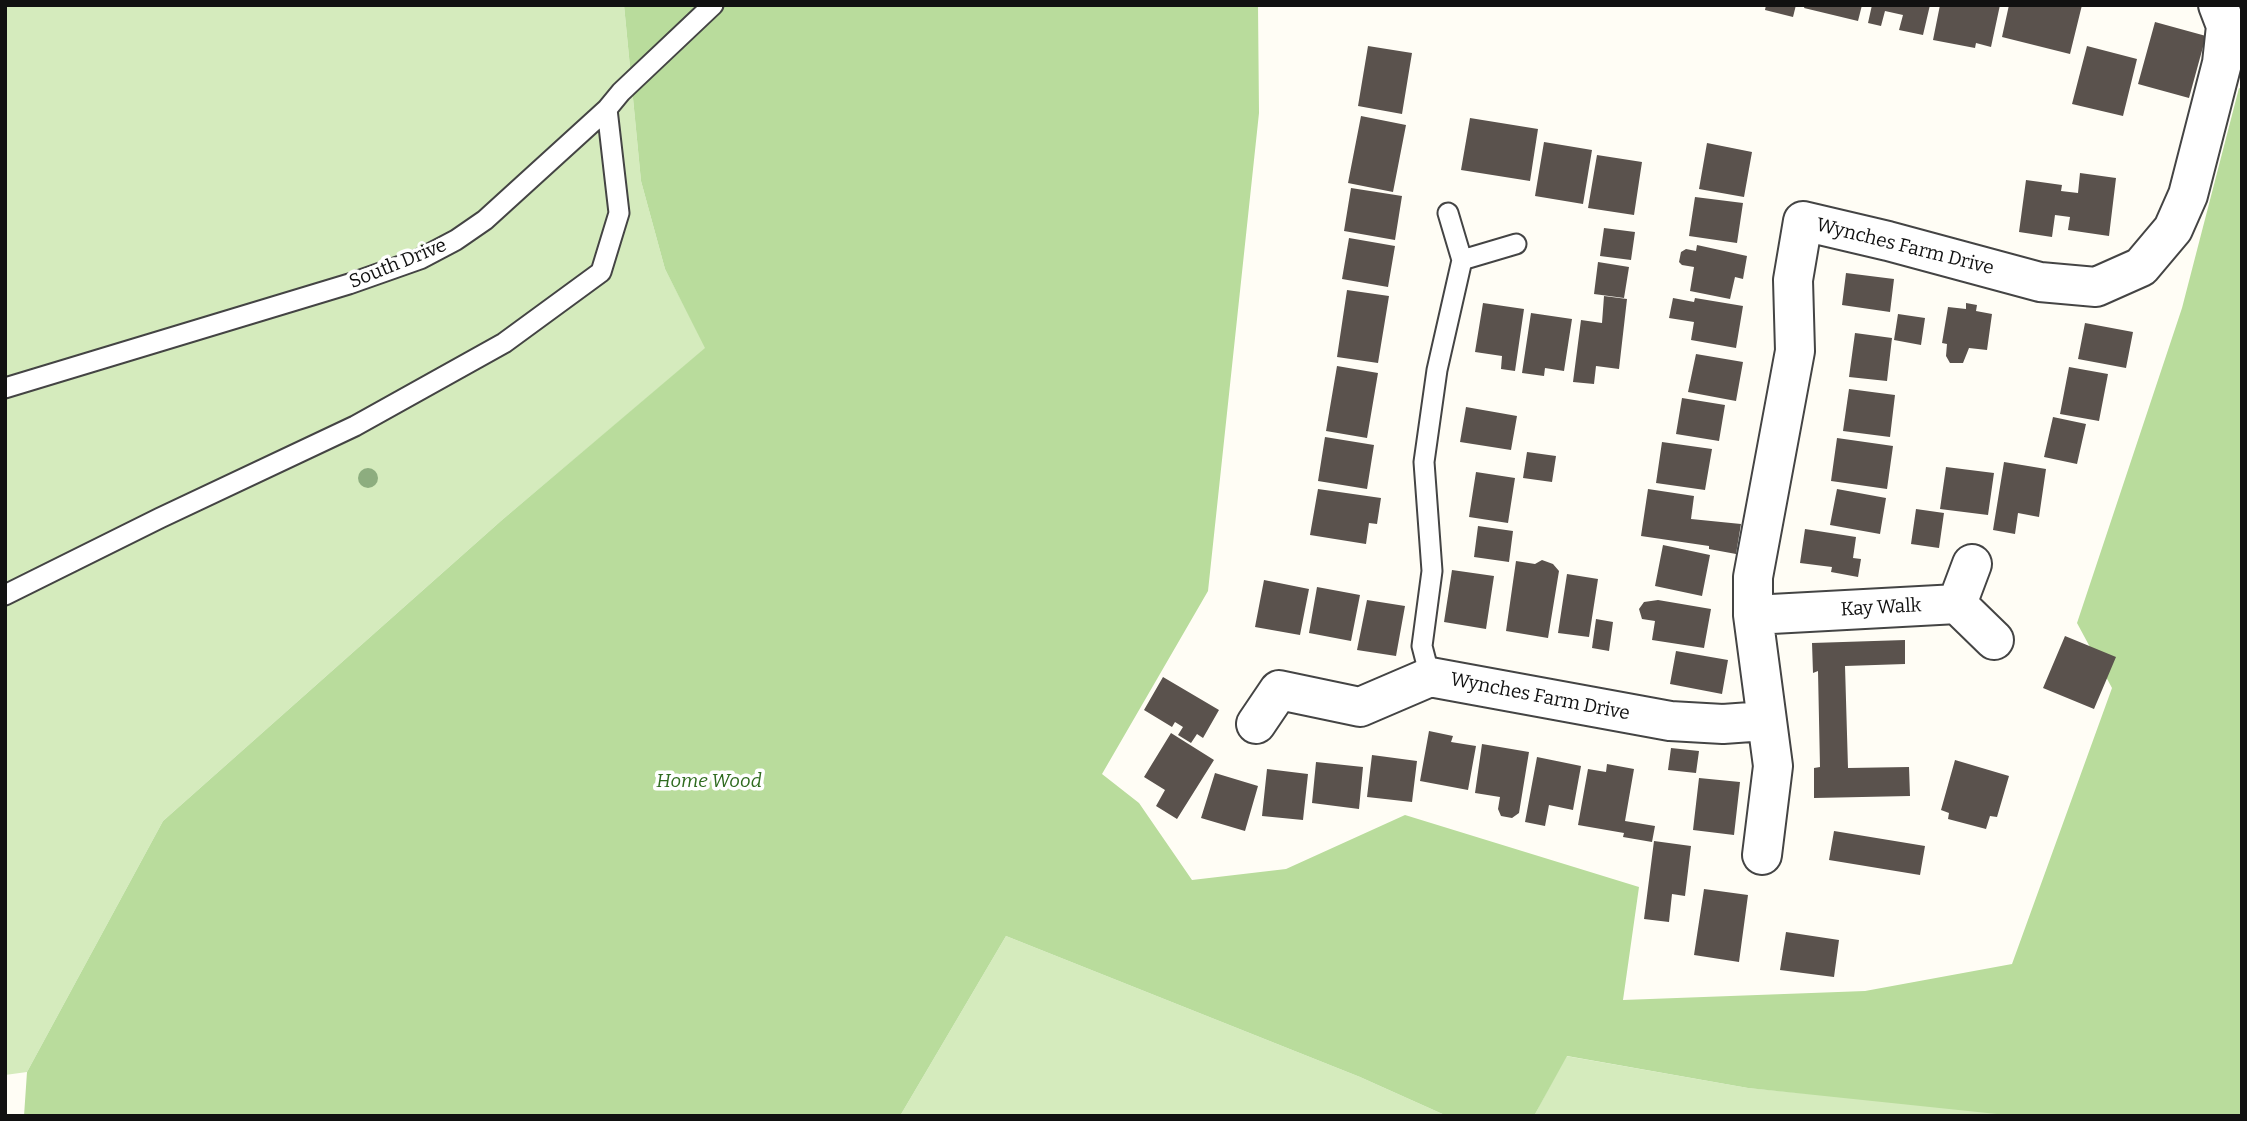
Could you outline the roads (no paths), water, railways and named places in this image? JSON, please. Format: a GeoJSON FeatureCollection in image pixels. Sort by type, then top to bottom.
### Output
{"type":"FeatureCollection","features":[{"type":"Feature","properties":{"kind":"street","name":"Wynches Farm Drive"},"geometry":{"type":"LineString","coordinates":[[1762,855],[1773,765],[1765,721],[1753,615],[1752,577],[1795,351],[1793,280],[1803,221],[2040,282],[2096,287],[2141,267],[2173,229],[2188,195],[2222,63],[2225,26],[2218,5]]}},
{"type":"Feature","properties":{"kind":"street"},"geometry":{"type":"LineString","coordinates":[[1972,564],[1957,604],[1994,640]]}},
{"type":"Feature","properties":{"kind":"street","name":"Kay Walk"},"geometry":{"type":"LineString","coordinates":[[1753,615],[1957,604]]}},
{"type":"Feature","properties":{"kind":"street","name":"Wynches Farm Drive"},"geometry":{"type":"LineString","coordinates":[[1256,724],[1279,691],[1360,707],[1430,677],[1670,721],[1723,724],[1765,721]]}},
{"type":"Feature","properties":{"kind":"lane","name":"South Drive"},"geometry":{"type":"LineString","coordinates":[[5,387],[349,284],[420,259],[456,240],[485,220],[607,109],[621,92],[713,5]]}},
{"type":"Feature","properties":{"kind":"lane"},"geometry":{"type":"LineString","coordinates":[[5,595],[355,426],[505,343],[601,272],[618,213],[607,109]]}},
{"type":"Feature","properties":{"kind":"lane"},"geometry":{"type":"LineString","coordinates":[[1430,677],[1422,646],[1432,571],[1424,462],[1437,370],[1462,260],[1448,213]]}},
{"type":"Feature","properties":{"kind":"lane"},"geometry":{"type":"LineString","coordinates":[[1462,260],[1516,244]]}},
{"type":"Feature","properties":{"kind":"park label","name":"Home Wood"},"geometry":{"type":"Point","coordinates":[709,782]}}]}
